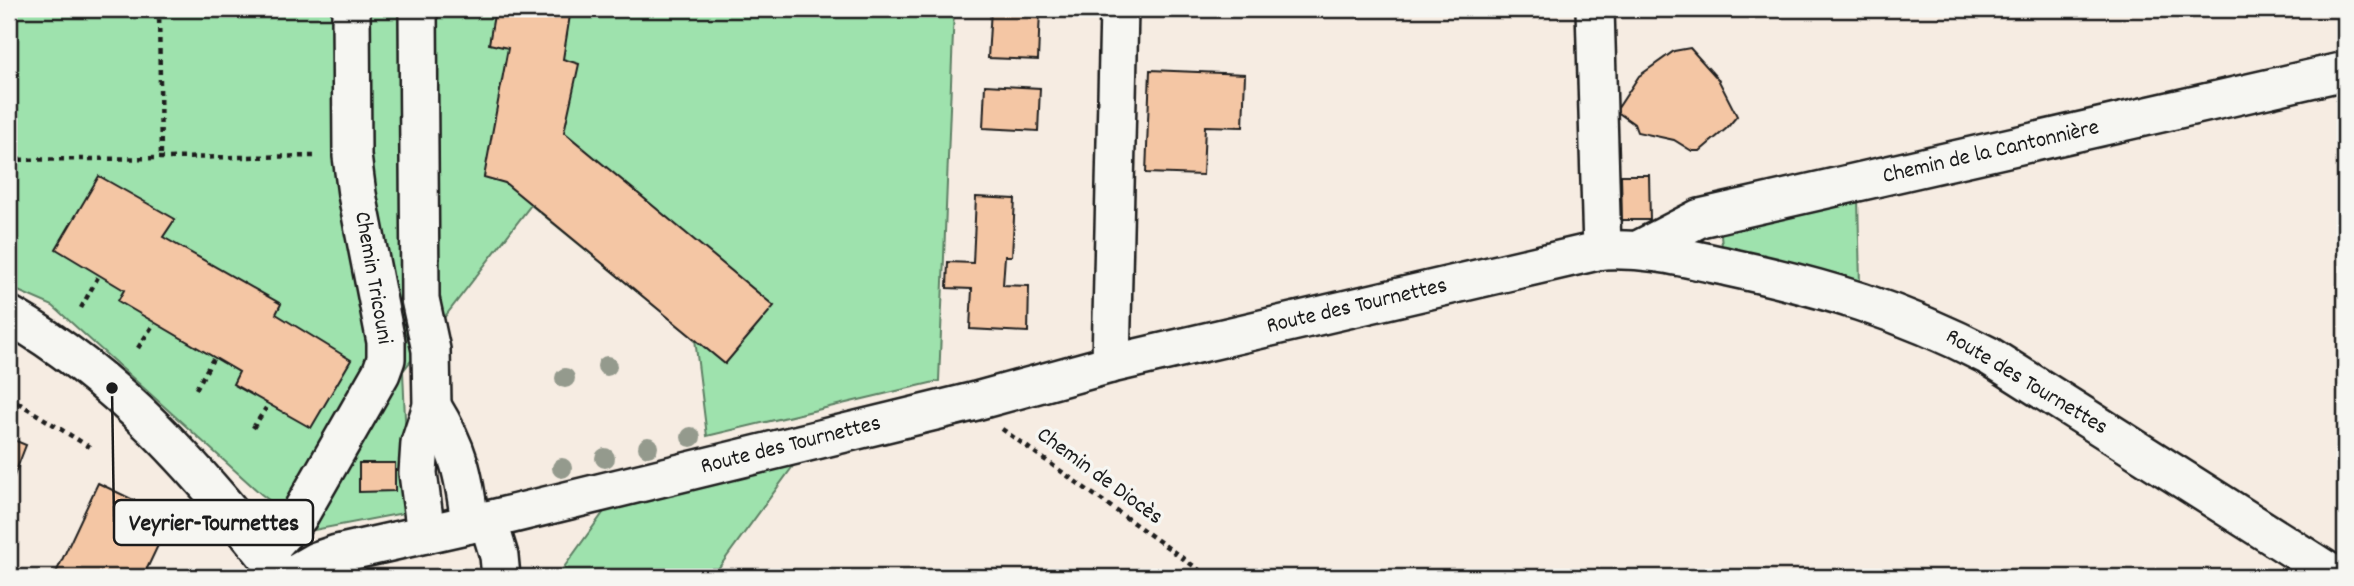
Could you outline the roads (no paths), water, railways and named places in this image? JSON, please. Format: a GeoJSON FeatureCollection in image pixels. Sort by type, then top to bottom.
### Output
{"type":"FeatureCollection","features":[{"type":"Feature","properties":{"kind":"street","name":"Chemin Tricouni"},"geometry":{"type":"LineString","coordinates":[[279,569],[299,516],[381,373],[386,359],[386,342],[352,156],[351,9]]}},
{"type":"Feature","properties":{"kind":"street"},"geometry":{"type":"LineString","coordinates":[[418,9],[419,299],[431,350],[432,406],[420,443],[418,473],[426,534]]}},
{"type":"Feature","properties":{"kind":"street"},"geometry":{"type":"LineString","coordinates":[[1111,364],[1119,9]]}},
{"type":"Feature","properties":{"kind":"street"},"geometry":{"type":"LineString","coordinates":[[1595,9],[1602,250]]}},
{"type":"Feature","properties":{"kind":"street","name":"Chemin de la Cantonnière"},"geometry":{"type":"LineString","coordinates":[[1642,248],[1700,218],[2345,71]]}},
{"type":"Feature","properties":{"kind":"street","name":"Route des Tournettes"},"geometry":{"type":"LineString","coordinates":[[279,569],[976,401],[1111,364],[1602,250],[1642,248],[1849,295],[1942,331],[1989,356],[2337,577]]}},
{"type":"Feature","properties":{"kind":"street"},"geometry":{"type":"LineString","coordinates":[[9,315],[60,347],[117,392],[198,473],[279,569]]}},
{"type":"Feature","properties":{"kind":"street"},"geometry":{"type":"LineString","coordinates":[[432,406],[450,436],[462,464],[480,522],[499,556],[501,577]]}},
{"type":"Feature","properties":{"kind":"place","name":"Veyrier-Tournettes"},"geometry":{"type":"Point","coordinates":[112,388]}}]}
